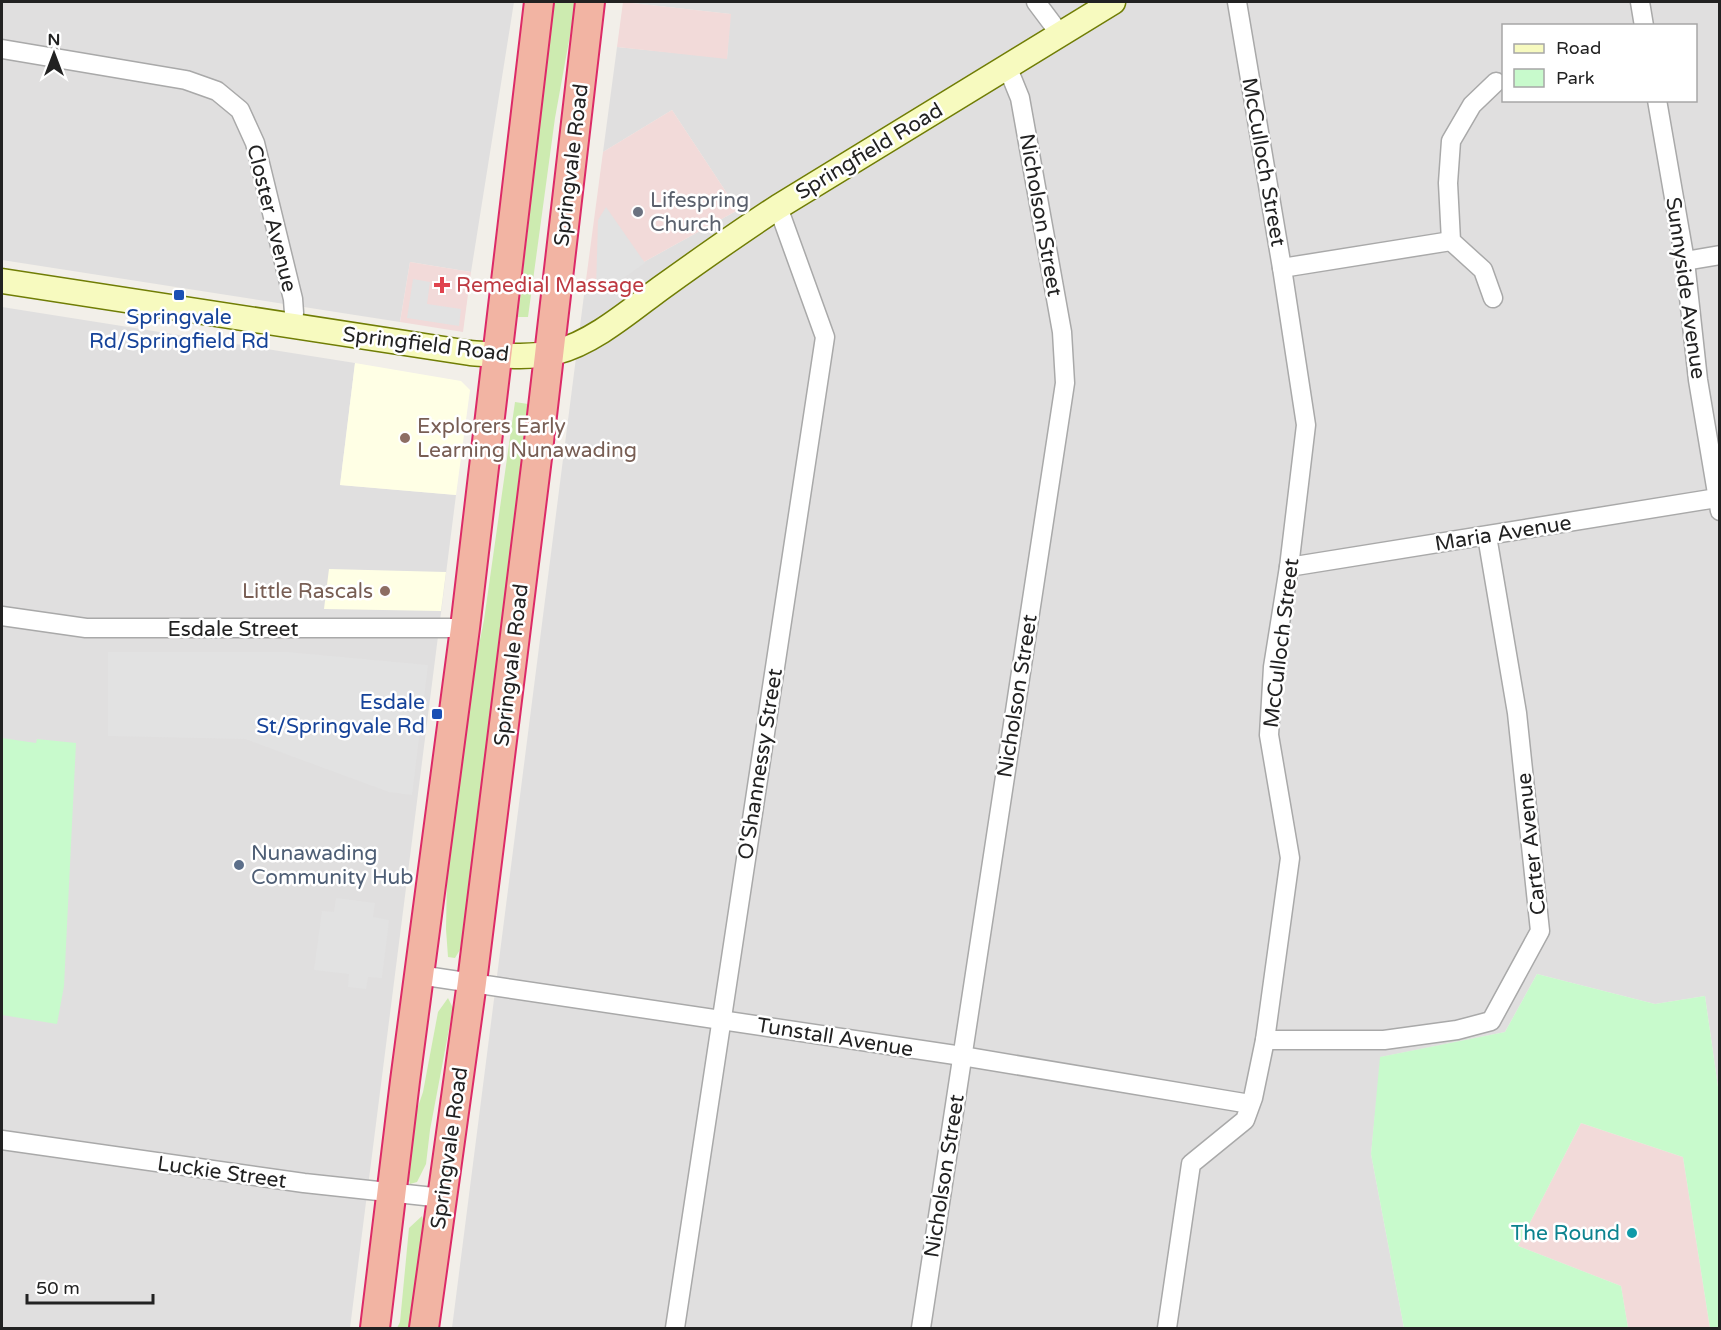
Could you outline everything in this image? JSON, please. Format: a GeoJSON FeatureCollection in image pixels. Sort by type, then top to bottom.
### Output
{"type":"FeatureCollection","features":[{"type":"Feature","properties":{"kind":"highway"},"geometry":{"type":"LineString","coordinates":[[375,1329],[465,628],[539,2]]}},
{"type":"Feature","properties":{"kind":"highway","name":"Springvale Road"},"geometry":{"type":"LineString","coordinates":[[424,1329],[472,982],[590,2]]}},
{"type":"Feature","properties":{"kind":"main road","name":"Springfield Road"},"geometry":{"type":"LineString","coordinates":[[2,281],[470,353],[524,356],[549,353],[581,343],[618,320],[778,207],[1113,2]]}},
{"type":"Feature","properties":{"kind":"street"},"geometry":{"type":"LineString","coordinates":[[1036,2],[1060,34]]}},
{"type":"Feature","properties":{"kind":"street","name":"McCulloch Street"},"geometry":{"type":"LineString","coordinates":[[1167,1329],[1191,1164],[1245,1120],[1253,1098],[1264,1040],[1290,858],[1269,735],[1273,667],[1289,567],[1306,425],[1237,2]]}},
{"type":"Feature","properties":{"kind":"street"},"geometry":{"type":"LineString","coordinates":[[1640,2],[1644,24]]}},
{"type":"Feature","properties":{"kind":"street","name":"Closter Avenue"},"geometry":{"type":"LineString","coordinates":[[2,49],[186,80],[217,91],[240,110],[255,143],[264,176],[293,299],[292,327]]}},
{"type":"Feature","properties":{"kind":"street","name":"Nicholson Street"},"geometry":{"type":"LineString","coordinates":[[921,1329],[1065,383],[1062,332],[1020,98],[1007,66]]}},
{"type":"Feature","properties":{"kind":"street"},"geometry":{"type":"LineString","coordinates":[[1493,298],[1483,270],[1451,241],[1448,183],[1451,141],[1472,105],[1496,82]]}},
{"type":"Feature","properties":{"kind":"street","name":"Sunnyside Avenue"},"geometry":{"type":"LineString","coordinates":[[1657,102],[1685,261],[1698,380],[1718,504]]}},
{"type":"Feature","properties":{"kind":"street","name":"O'Shannessy Street"},"geometry":{"type":"LineString","coordinates":[[675,1329],[825,337],[778,207]]}},
{"type":"Feature","properties":{"kind":"street"},"geometry":{"type":"LineString","coordinates":[[1282,268],[1451,241]]}},
{"type":"Feature","properties":{"kind":"street"},"geometry":{"type":"LineString","coordinates":[[1685,261],[1719,255]]}},
{"type":"Feature","properties":{"kind":"street","name":"Maria Avenue"},"geometry":{"type":"LineString","coordinates":[[1289,567],[1487,536],[1718,504]]}},
{"type":"Feature","properties":{"kind":"street","name":"Carter Avenue"},"geometry":{"type":"LineString","coordinates":[[1264,1040],[1384,1040],[1457,1030],[1491,1021],[1540,931],[1517,713],[1487,536]]}},
{"type":"Feature","properties":{"kind":"street","name":"Esdale Street"},"geometry":{"type":"LineString","coordinates":[[2,616],[86,628],[465,628]]}},
{"type":"Feature","properties":{"kind":"street","name":"Tunstall Avenue"},"geometry":{"type":"LineString","coordinates":[[419,975],[962,1056],[1250,1104]]}},
{"type":"Feature","properties":{"kind":"street","name":"Luckie Street"},"geometry":{"type":"LineString","coordinates":[[2,1140],[304,1183],[443,1198]]}},
{"type":"Feature","properties":{"kind":"shaded area"},"geometry":{"type":"Polygon","coordinates":[[[2,2],[514,2],[471,272],[410,262],[400,322],[2,260],[2,2]]]}},
{"type":"Feature","properties":{"kind":"shaded area"},"geometry":{"type":"Polygon","coordinates":[[[623,2],[1719,2],[1719,1094],[1705,996],[1655,1004],[1537,974],[1505,1032],[1381,1057],[1371,1154],[1404,1328],[452,1328],[584,295],[738,210],[672,110],[603,152],[617,47],[727,58],[730,14],[623,2]]]}},
{"type":"Feature","properties":{"kind":"shaded area"},"geometry":{"type":"Polygon","coordinates":[[[623,2],[731,14],[727,59],[617,47],[623,2]]]}},
{"type":"Feature","properties":{"kind":"shaded area"},"geometry":{"type":"Polygon","coordinates":[[[672,110],[738,210],[584,295],[603,152],[672,110]]]}},
{"type":"Feature","properties":{"kind":"shaded area"},"geometry":{"type":"Polygon","coordinates":[[[606,207],[645,263],[612,286],[596,289],[598,220],[606,207]]]}},
{"type":"Feature","properties":{"kind":"shaded area"},"geometry":{"type":"Polygon","coordinates":[[[410,262],[471,272],[463,332],[400,322],[410,262]]]}},
{"type":"Feature","properties":{"kind":"shaded area"},"geometry":{"type":"Polygon","coordinates":[[[413,279],[430,282],[427,304],[461,309],[459,326],[407,318],[413,279]]]}},
{"type":"Feature","properties":{"kind":"shaded area"},"geometry":{"type":"Polygon","coordinates":[[[2,307],[355,363],[340,485],[456,495],[350,1328],[2,1328],[2,307]]]}},
{"type":"Feature","properties":{"kind":"shaded area","name":"Explorers Early Learning Nunawading"},"geometry":{"type":"Polygon","coordinates":[[[355,363],[461,381],[470,390],[456,495],[340,485],[355,363]]]}},
{"type":"Feature","properties":{"kind":"shaded area","name":"Little Rascals"},"geometry":{"type":"Polygon","coordinates":[[[329,569],[446,572],[441,611],[324,609],[329,569]]]}},
{"type":"Feature","properties":{"kind":"shaded area"},"geometry":{"type":"Polygon","coordinates":[[[108,652],[287,652],[428,665],[412,795],[389,792],[245,739],[108,736],[108,652]]]}},
{"type":"Feature","properties":{"kind":"shaded area"},"geometry":{"type":"Polygon","coordinates":[[[336,898],[375,903],[373,917],[389,920],[382,978],[368,977],[366,989],[348,987],[349,974],[314,970],[322,911],[334,912],[336,898]]]}},
{"type":"Feature","properties":{"kind":"shaded area","name":"The Round"},"geometry":{"type":"Polygon","coordinates":[[[1581,1123],[1683,1157],[1710,1328],[1628,1328],[1621,1286],[1518,1246],[1581,1123]]]}},
{"type":"Feature","properties":{"kind":"green space"},"geometry":{"type":"Polygon","coordinates":[[[553,2],[576,2],[555,118],[528,317],[518,317],[553,2]]]}},
{"type":"Feature","properties":{"kind":"green space"},"geometry":{"type":"Polygon","coordinates":[[[515,402],[528,404],[503,624],[461,948],[455,958],[448,957],[447,877],[467,705],[484,620],[515,402]]]}},
{"type":"Feature","properties":{"kind":"green space"},"geometry":{"type":"Polygon","coordinates":[[[2,738],[36,743],[37,739],[76,743],[64,986],[57,1024],[2,1015],[2,738]]]}},
{"type":"Feature","properties":{"kind":"green space"},"geometry":{"type":"Polygon","coordinates":[[[1537,974],[1655,1004],[1705,996],[1719,1094],[1719,1328],[1710,1328],[1683,1157],[1581,1123],[1518,1246],[1621,1286],[1628,1328],[1404,1328],[1371,1154],[1380,1057],[1505,1032],[1537,974]]]}},
{"type":"Feature","properties":{"kind":"green space"},"geometry":{"type":"Polygon","coordinates":[[[448,998],[453,1008],[430,1130],[426,1164],[417,1182],[410,1184],[407,1174],[412,1124],[423,1092],[438,1012],[448,998]]]}},
{"type":"Feature","properties":{"kind":"green space"},"geometry":{"type":"Polygon","coordinates":[[[422,1216],[426,1230],[412,1328],[397,1328],[400,1322],[409,1228],[422,1216]]]}},
{"type":"Feature","properties":{"kind":"place","name":"Lifespring Church"},"geometry":{"type":"Point","coordinates":[638,212]}},
{"type":"Feature","properties":{"kind":"place","name":"Remedial Massage"},"geometry":{"type":"Point","coordinates":[442,285]}},
{"type":"Feature","properties":{"kind":"place","name":"Springvale Rd/Springfield Rd"},"geometry":{"type":"Point","coordinates":[179,295]}},
{"type":"Feature","properties":{"kind":"place","name":"Explorers Early Learning Nunawading"},"geometry":{"type":"Point","coordinates":[405,438]}},
{"type":"Feature","properties":{"kind":"place","name":"Little Rascals"},"geometry":{"type":"Point","coordinates":[385,591]}},
{"type":"Feature","properties":{"kind":"place","name":"Esdale St/Springvale Rd"},"geometry":{"type":"Point","coordinates":[437,714]}},
{"type":"Feature","properties":{"kind":"place","name":"Nunawading Community Hub"},"geometry":{"type":"Point","coordinates":[239,865]}},
{"type":"Feature","properties":{"kind":"place","name":"The Round"},"geometry":{"type":"Point","coordinates":[1632,1233]}}]}
